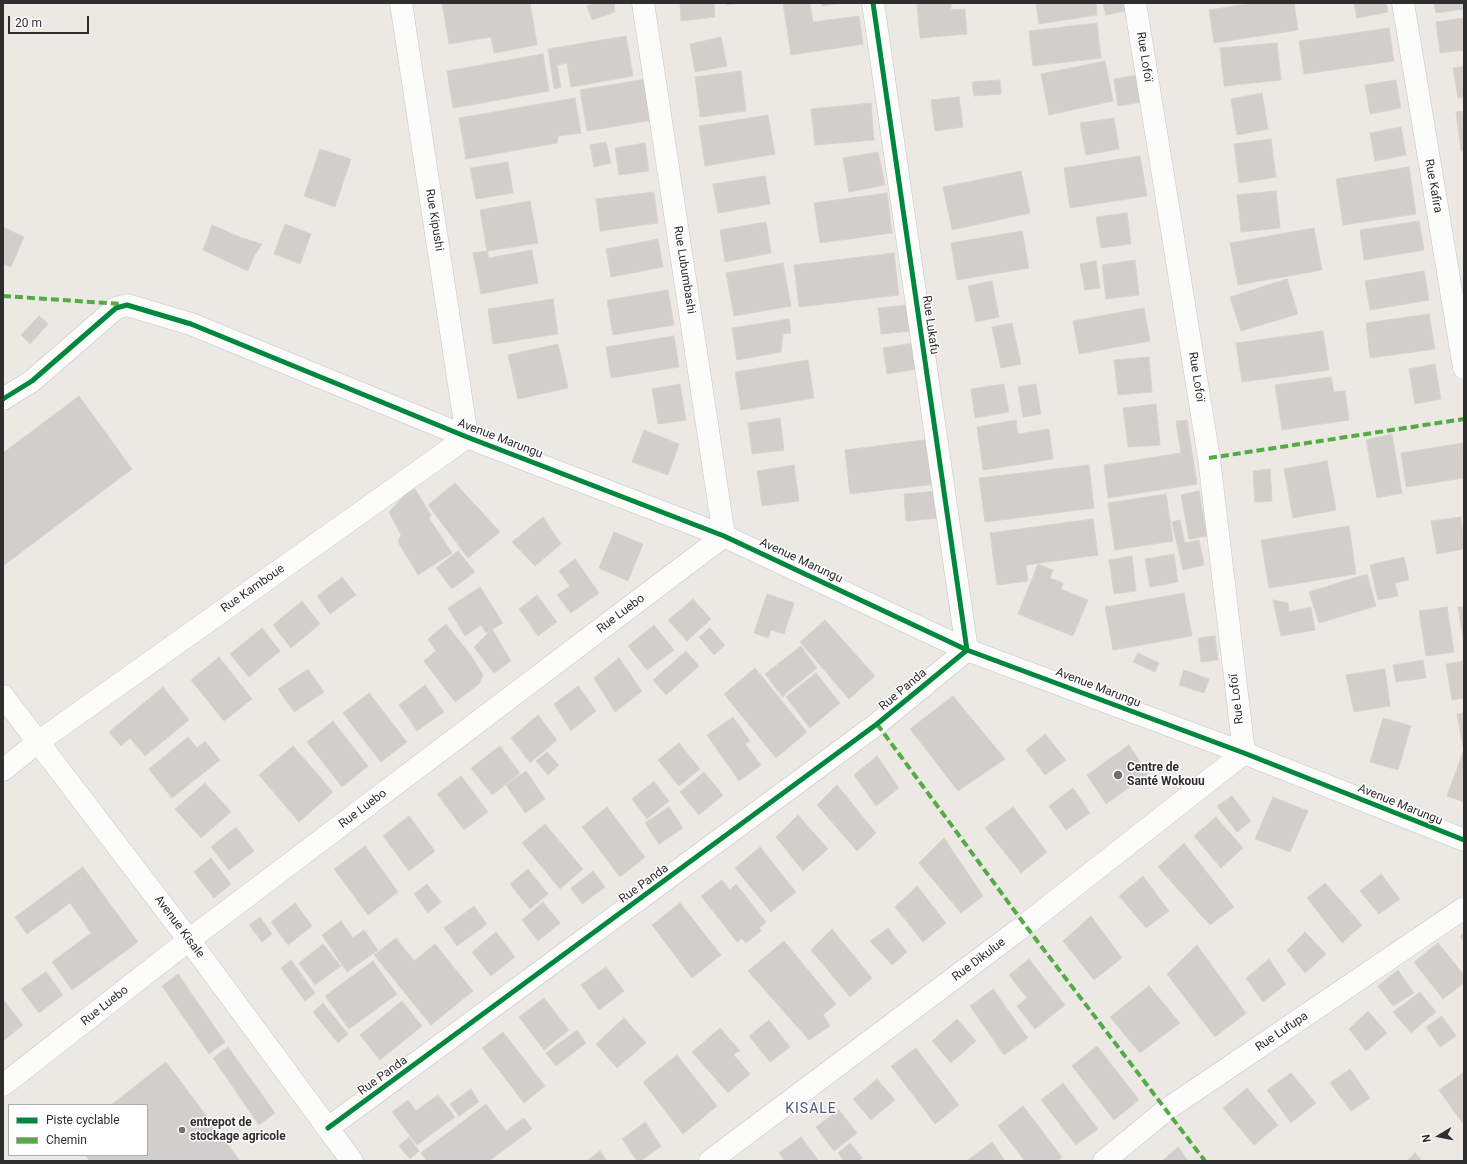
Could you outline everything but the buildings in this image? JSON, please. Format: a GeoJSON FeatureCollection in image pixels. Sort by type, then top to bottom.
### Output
{"type":"FeatureCollection","features":[{"type":"Feature","properties":{"kind":"street","name":"Rue Kipushi"},"geometry":{"type":"LineString","coordinates":[[401,3],[467,436]]}},
{"type":"Feature","properties":{"kind":"street","name":"Rue Lubumbashi"},"geometry":{"type":"LineString","coordinates":[[643,3],[724,536]]}},
{"type":"Feature","properties":{"kind":"street","name":"Rue Lukafu"},"geometry":{"type":"LineString","coordinates":[[873,3],[967,650]]}},
{"type":"Feature","properties":{"kind":"street","name":"Rue Lofoï"},"geometry":{"type":"LineString","coordinates":[[1135,3],[1209,458],[1244,753]]}},
{"type":"Feature","properties":{"kind":"street","name":"Rue Kafira"},"geometry":{"type":"LineString","coordinates":[[1403,3],[1464,368]]}},
{"type":"Feature","properties":{"kind":"street","name":"Avenue Marungu"},"geometry":{"type":"LineString","coordinates":[[3,399],[32,381],[116,308],[127,305],[191,324],[467,436],[724,536],[967,650],[1244,753],[1464,840]]}},
{"type":"Feature","properties":{"kind":"street","name":"Rue Kamboue"},"geometry":{"type":"LineString","coordinates":[[3,770],[38,742],[467,436]]}},
{"type":"Feature","properties":{"kind":"street","name":"Rue Luebo"},"geometry":{"type":"LineString","coordinates":[[3,1085],[190,940],[724,536]]}},
{"type":"Feature","properties":{"kind":"street","name":"Rue Panda"},"geometry":{"type":"LineString","coordinates":[[328,1128],[877,724],[967,650]]}},
{"type":"Feature","properties":{"kind":"street","name":"Avenue Kisale"},"geometry":{"type":"LineString","coordinates":[[3,696],[190,940],[352,1161]]}},
{"type":"Feature","properties":{"kind":"street","name":"Rue Dikulue"},"geometry":{"type":"LineString","coordinates":[[710,1161],[1025,926],[1244,753]]}},
{"type":"Feature","properties":{"kind":"street","name":"Rue Lufupa"},"geometry":{"type":"LineString","coordinates":[[1104,1161],[1166,1110],[1464,908]]}},
{"type":"Feature","properties":{"kind":"marked path"},"geometry":{"type":"LineString","coordinates":[[3,296],[121,304]]}},
{"type":"Feature","properties":{"kind":"marked path"},"geometry":{"type":"LineString","coordinates":[[1209,458],[1464,419]]}},
{"type":"Feature","properties":{"kind":"marked path"},"geometry":{"type":"LineString","coordinates":[[877,724],[1025,925],[1205,1161]]}},
{"type":"Feature","properties":{"kind":"cycle path"},"geometry":{"type":"LineString","coordinates":[[328,1128],[877,724],[967,650],[873,3]]}},
{"type":"Feature","properties":{"kind":"cycle path"},"geometry":{"type":"LineString","coordinates":[[3,399],[32,381],[116,308],[127,305],[191,324],[467,437],[724,536],[967,650],[1244,753],[1464,840]]}},
{"type":"Feature","properties":{"kind":"place","name":"Centre de Santé Wokouu"},"geometry":{"type":"Point","coordinates":[1118,775]}},
{"type":"Feature","properties":{"kind":"place","name":"entrepot de stockage agricole"},"geometry":{"type":"Point","coordinates":[182,1130]}},
{"type":"Feature","properties":{"kind":"district","name":"KISALE"},"geometry":{"type":"Point","coordinates":[811,1109]}}]}
